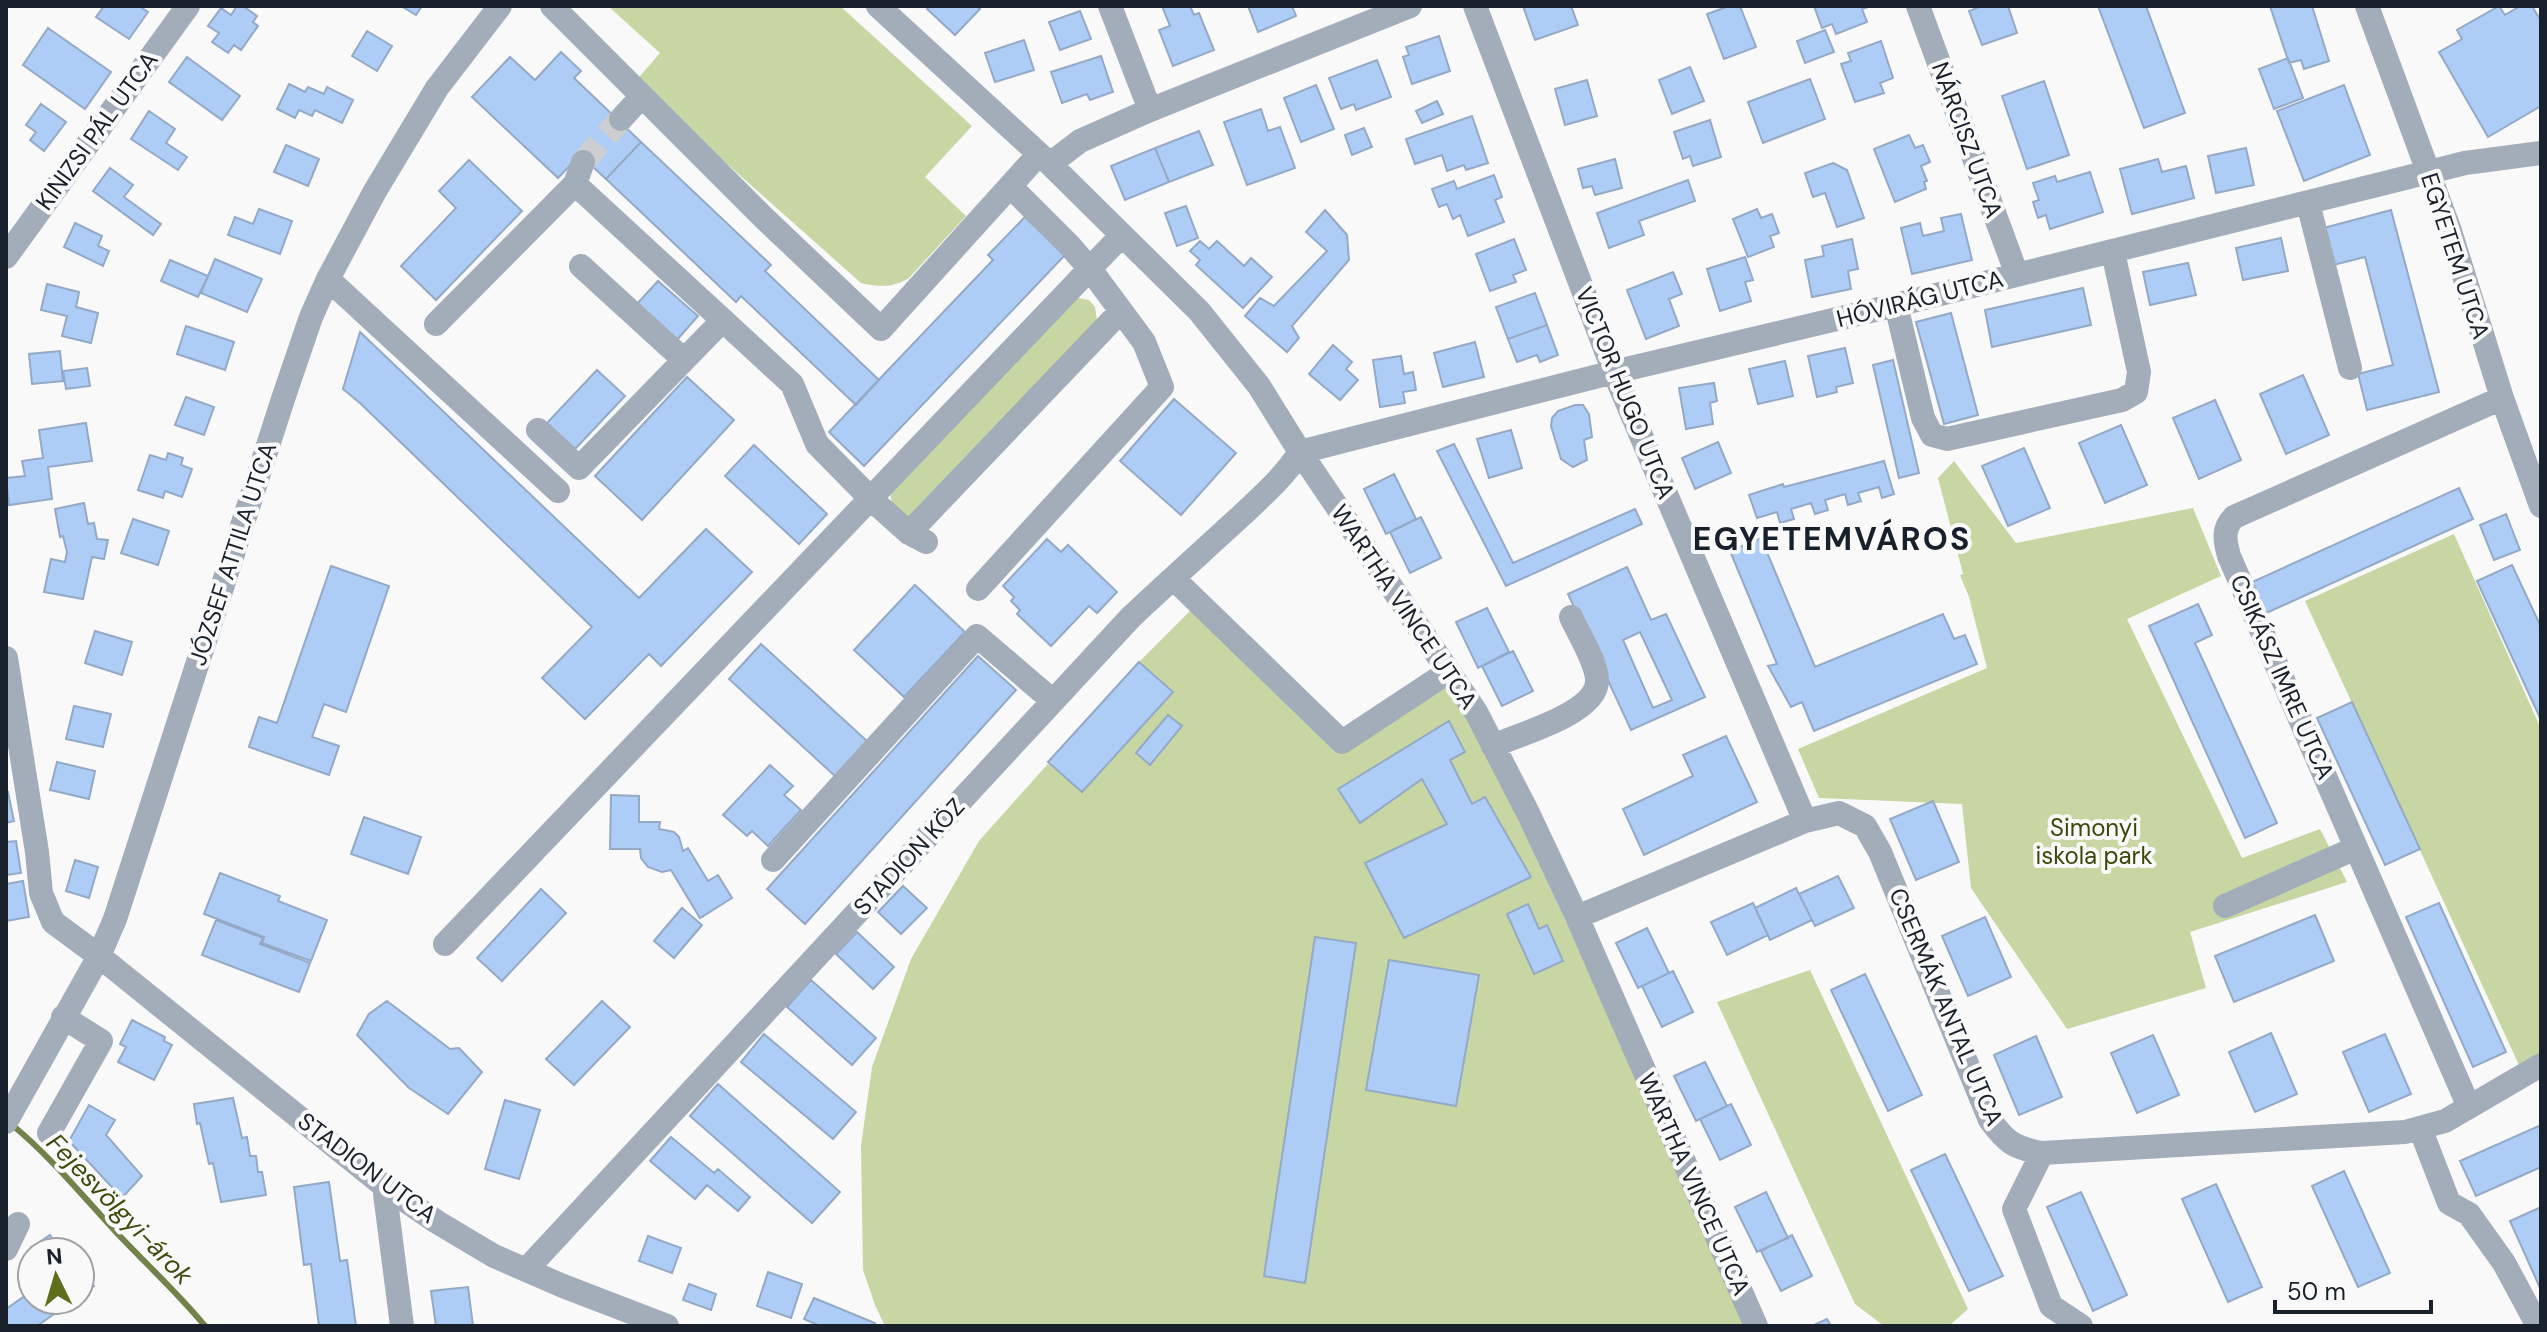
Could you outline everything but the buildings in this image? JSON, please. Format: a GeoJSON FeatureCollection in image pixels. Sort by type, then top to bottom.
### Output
{"type":"FeatureCollection","features":[{"type":"Feature","properties":{"kind":"street","name":"KINIZSI PÁL UTCA"},"geometry":{"type":"LineString","coordinates":[[6,257],[188,6]]}},
{"type":"Feature","properties":{"kind":"street","name":"JÓZSEF ATTILA UTCA"},"geometry":{"type":"LineString","coordinates":[[11,1113],[99,956],[115,919],[295,361],[328,279],[382,179],[437,88],[500,6]]}},
{"type":"Feature","properties":{"kind":"street"},"geometry":{"type":"LineString","coordinates":[[552,6],[641,97],[881,329],[1010,186],[1045,159],[1150,110],[1410,6]]}},
{"type":"Feature","properties":{"kind":"street","name":"WARTHA VINCE UTCA"},"geometry":{"type":"LineString","coordinates":[[878,6],[1045,159],[1199,311],[1259,386],[1300,452],[1476,712],[1577,917],[1756,1326]]}},
{"type":"Feature","properties":{"kind":"street"},"geometry":{"type":"LineString","coordinates":[[1110,6],[1150,110]]}},
{"type":"Feature","properties":{"kind":"street","name":"VICTOR HUGO UTCA"},"geometry":{"type":"LineString","coordinates":[[1475,6],[1614,372],[1805,821]]}},
{"type":"Feature","properties":{"kind":"street","name":"NÁRCISZ UTCA"},"geometry":{"type":"LineString","coordinates":[[1918,6],[2017,275]]}},
{"type":"Feature","properties":{"kind":"street","name":"EGYETEM UTCA"},"geometry":{"type":"LineString","coordinates":[[2367,6],[2450,231],[2502,398],[2541,506]]}},
{"type":"Feature","properties":{"kind":"street"},"geometry":{"type":"LineString","coordinates":[[621,119],[641,97]]}},
{"type":"Feature","properties":{"kind":"street","name":"HÓVIRÁG UTCA"},"geometry":{"type":"LineString","coordinates":[[1300,452],[2465,163],[2541,153]]}},
{"type":"Feature","properties":{"kind":"street"},"geometry":{"type":"LineString","coordinates":[[436,324],[579,173],[723,320],[792,384],[817,444],[871,499],[918,538],[1120,312]]}},
{"type":"Feature","properties":{"kind":"street"},"geometry":{"type":"LineString","coordinates":[[978,589],[1162,387],[1144,342],[1090,269],[1010,186]]}},
{"type":"Feature","properties":{"kind":"street"},"geometry":{"type":"LineString","coordinates":[[2308,203],[2350,368]]}},
{"type":"Feature","properties":{"kind":"street"},"geometry":{"type":"LineString","coordinates":[[445,944],[1122,235]]}},
{"type":"Feature","properties":{"kind":"street"},"geometry":{"type":"LineString","coordinates":[[1896,305],[1923,418],[1932,435],[1947,439],[2122,400],[2136,392],[2139,372],[2113,252]]}},
{"type":"Feature","properties":{"kind":"street"},"geometry":{"type":"LineString","coordinates":[[581,266],[684,360]]}},
{"type":"Feature","properties":{"kind":"street"},"geometry":{"type":"LineString","coordinates":[[328,279],[558,491]]}},
{"type":"Feature","properties":{"kind":"street"},"geometry":{"type":"LineString","coordinates":[[538,430],[579,468],[723,320]]}},
{"type":"Feature","properties":{"kind":"street","name":"CSIKÁSZ IMRE UTCA"},"geometry":{"type":"LineString","coordinates":[[2469,1107],[2229,556],[2224,537],[2228,523],[2234,517],[2502,398]]}},
{"type":"Feature","properties":{"kind":"street","name":"STADION KÖZ"},"geometry":{"type":"LineString","coordinates":[[526,1270],[1131,617],[1268,490],[1289,469],[1300,452]]}},
{"type":"Feature","properties":{"kind":"street"},"geometry":{"type":"LineString","coordinates":[[1174,579],[1342,742],[1448,672]]}},
{"type":"Feature","properties":{"kind":"street"},"geometry":{"type":"LineString","coordinates":[[1493,746],[1578,711],[1593,695],[1597,681],[1595,672],[1571,617]]}},
{"type":"Feature","properties":{"kind":"street"},"geometry":{"type":"LineString","coordinates":[[773,860],[977,636],[1053,701]]}},
{"type":"Feature","properties":{"kind":"street","name":"STADION UTCA"},"geometry":{"type":"LineString","coordinates":[[6,658],[41,893],[53,922],[384,1186],[494,1256],[667,1326]]}},
{"type":"Feature","properties":{"kind":"street","name":"CSERMÁK ANTAL UTCA"},"geometry":{"type":"LineString","coordinates":[[1577,917],[1805,821],[1839,813],[1865,826],[1880,852],[1990,1120],[2005,1140],[2024,1150],[2042,1153],[2405,1132],[2445,1121],[2541,1065]]}},
{"type":"Feature","properties":{"kind":"street"},"geometry":{"type":"LineString","coordinates":[[2225,906],[2356,848]]}},
{"type":"Feature","properties":{"kind":"street"},"geometry":{"type":"LineString","coordinates":[[49,1133],[101,1041],[63,1017]]}},
{"type":"Feature","properties":{"kind":"street"},"geometry":{"type":"LineString","coordinates":[[2420,1128],[2449,1203],[2469,1214],[2504,1263],[2538,1326]]}},
{"type":"Feature","properties":{"kind":"street"},"geometry":{"type":"LineString","coordinates":[[2042,1153],[2014,1209],[2051,1306],[2081,1326]]}},
{"type":"Feature","properties":{"kind":"street"},"geometry":{"type":"LineString","coordinates":[[384,1186],[402,1326]]}},
{"type":"Feature","properties":{"kind":"street"},"geometry":{"type":"LineString","coordinates":[[6,1249],[18,1224]]}},
{"type":"Feature","properties":{"kind":"green space"},"geometry":{"type":"Polygon","coordinates":[[[608,6],[840,6],[972,126],[925,177],[966,216],[909,278],[885,286],[861,283],[635,82],[660,53],[608,6]]]}},
{"type":"Feature","properties":{"kind":"green space"},"geometry":{"type":"Polygon","coordinates":[[[1078,298],[1089,300],[1095,307],[1097,320],[914,515],[907,517],[893,508],[890,493],[1068,304],[1078,298]]]}},
{"type":"Feature","properties":{"kind":"green space","name":"Simonyi iskola park"},"geometry":{"type":"Polygon","coordinates":[[[1954,461],[2016,543],[2193,508],[2221,576],[2127,619],[2242,858],[2320,829],[2347,882],[2190,932],[2206,988],[2067,1029],[1971,888],[1962,804],[1819,798],[1798,749],[1987,668],[1969,597],[1960,575],[1963,574],[1938,478],[1954,461]]]}},
{"type":"Feature","properties":{"kind":"green space"},"geometry":{"type":"Polygon","coordinates":[[[2454,534],[2541,729],[2541,1053],[2519,1065],[2305,601],[2454,534]]]}},
{"type":"Feature","properties":{"kind":"green space"},"geometry":{"type":"Polygon","coordinates":[[[1198,603],[1342,742],[1448,671],[1756,1326],[885,1326],[863,1270],[861,1146],[872,1067],[911,959],[979,841],[1139,662],[1198,603]]]}},
{"type":"Feature","properties":{"kind":"green space"},"geometry":{"type":"Polygon","coordinates":[[[1810,970],[1968,1309],[1949,1326],[1884,1326],[1855,1304],[1717,1002],[1810,970]]]}},
{"type":"Feature","properties":{"kind":"waterway","name":"Fejesvölgyi-árok"},"geometry":{"type":"LineString","coordinates":[[11,1124],[52,1162],[205,1326]]}},
{"type":"Feature","properties":{"kind":"tunnel"},"geometry":{"type":"LineString","coordinates":[[583,162],[621,119]]}},
{"type":"Feature","properties":{"kind":"district","name":"EGYETEMVÁROS"},"geometry":{"type":"Point","coordinates":[1832,539]}}]}
